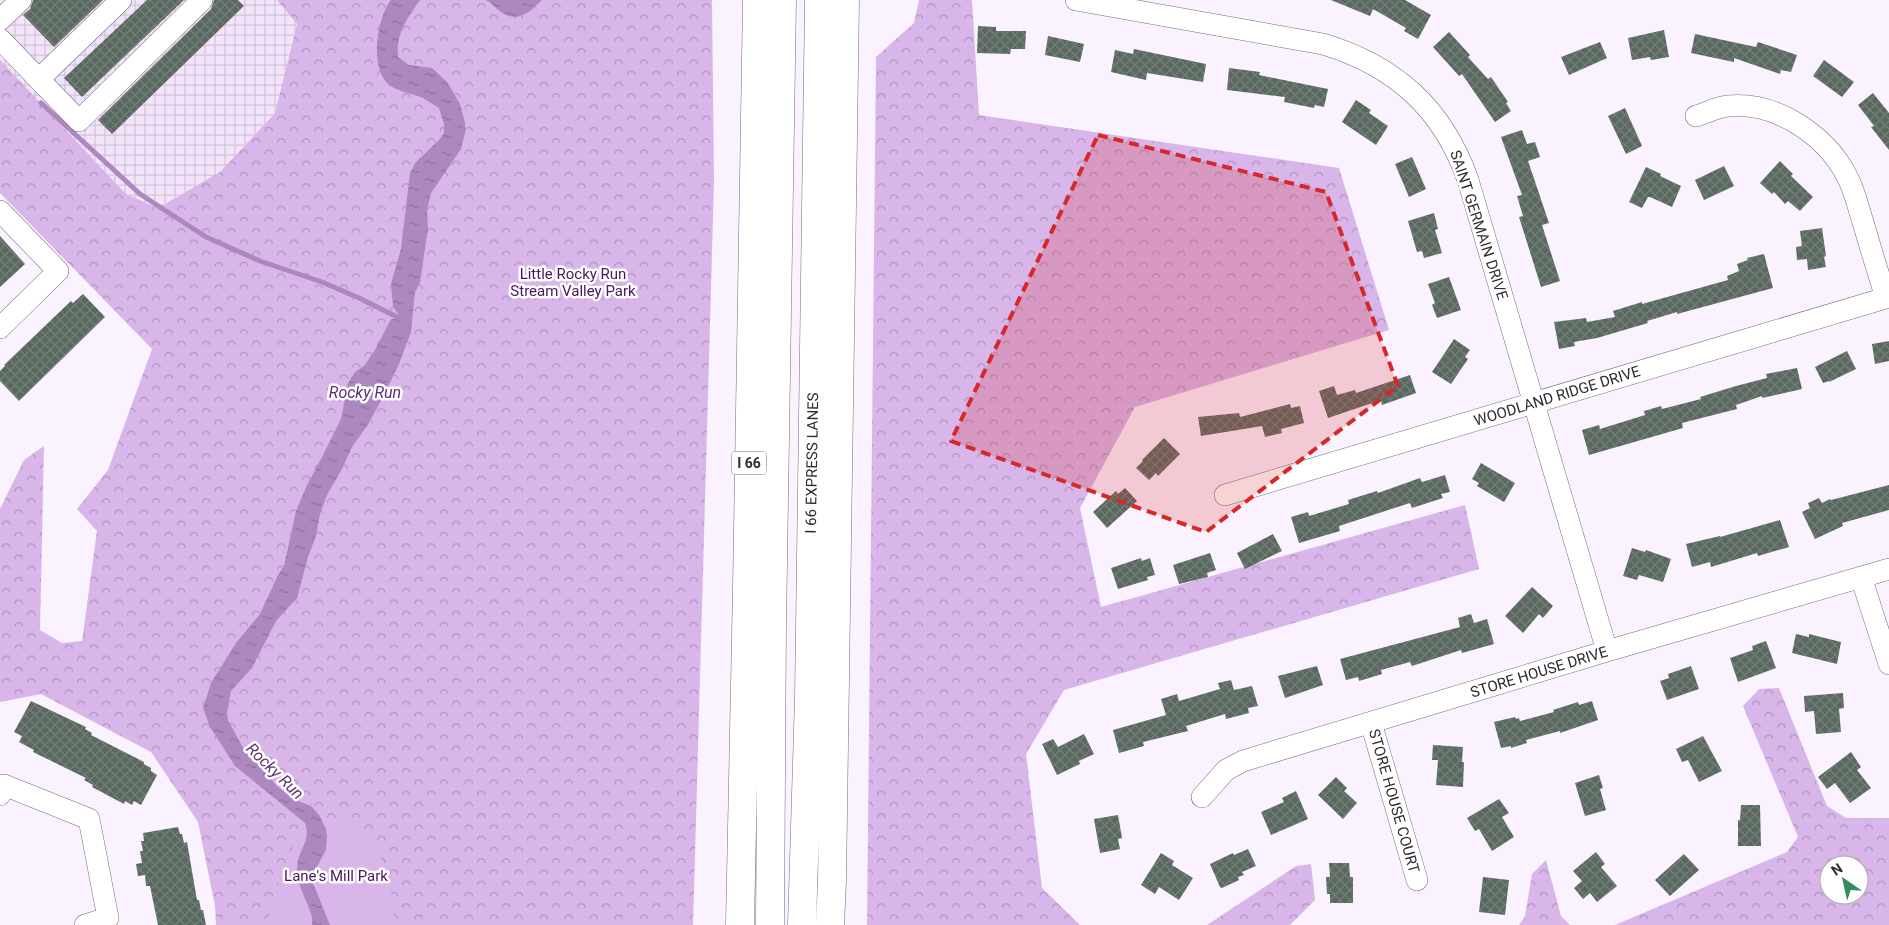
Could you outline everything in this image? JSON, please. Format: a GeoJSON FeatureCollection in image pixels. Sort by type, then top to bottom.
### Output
{"type":"FeatureCollection","features":[{"type":"Feature","properties":{"kind":"highway","name":"I 66"},"geometry":{"type":"LineString","coordinates":[[740,925],[748,588],[757,0]]}},
{"type":"Feature","properties":{"kind":"highway"},"geometry":{"type":"LineString","coordinates":[[770,925],[772,605],[782,0]]}},
{"type":"Feature","properties":{"kind":"highway","name":"I 66 EXPRESS LANES"},"geometry":{"type":"LineString","coordinates":[[802,925],[809,697],[819,0]]}},
{"type":"Feature","properties":{"kind":"highway"},"geometry":{"type":"LineString","coordinates":[[830,925],[839,496],[845,0]]}},
{"type":"Feature","properties":{"kind":"street"},"geometry":{"type":"LineString","coordinates":[[0,20],[21,0]]}},
{"type":"Feature","properties":{"kind":"street"},"geometry":{"type":"LineString","coordinates":[[39,79],[121,0]]}},
{"type":"Feature","properties":{"kind":"street"},"geometry":{"type":"LineString","coordinates":[[0,40],[79,121],[202,0]]}},
{"type":"Feature","properties":{"kind":"street","name":"SAINT GERMAIN DRIVE"},"geometry":{"type":"LineString","coordinates":[[1076,0],[1323,44],[1363,58],[1402,82],[1437,119],[1461,161],[1607,652]]}},
{"type":"Feature","properties":{"kind":"street"},"geometry":{"type":"LineString","coordinates":[[1696,116],[1727,106],[1749,106],[1787,119],[1818,140],[1837,161],[1851,186],[1888,297]]}},
{"type":"Feature","properties":{"kind":"street"},"geometry":{"type":"LineString","coordinates":[[0,211],[58,271],[0,328]]}},
{"type":"Feature","properties":{"kind":"street","name":"WOODLAND RIDGE DRIVE"},"geometry":{"type":"LineString","coordinates":[[1225,495],[1888,297]]}},
{"type":"Feature","properties":{"kind":"street","name":"STORE HOUSE DRIVE"},"geometry":{"type":"LineString","coordinates":[[1202,797],[1226,770],[1243,761],[1889,569]]}},
{"type":"Feature","properties":{"kind":"street"},"geometry":{"type":"LineString","coordinates":[[1861,577],[1889,664]]}},
{"type":"Feature","properties":{"kind":"street","name":"STORE HOUSE COURT"},"geometry":{"type":"LineString","coordinates":[[1371,723],[1417,880]]}},
{"type":"Feature","properties":{"kind":"street"},"geometry":{"type":"LineString","coordinates":[[0,795],[4,785],[89,819],[108,918],[85,925]]}},
{"type":"Feature","properties":{"kind":"highlighted area"},"geometry":{"type":"Polygon","coordinates":[[[1098,135],[1326,192],[1398,386],[1206,532],[951,441],[1098,135]]]}},
{"type":"Feature","properties":{"kind":"shaded area"},"geometry":{"type":"Polygon","coordinates":[[[0,0],[277,0],[297,24],[275,113],[220,172],[158,208],[126,194],[0,60],[0,0]]]}},
{"type":"Feature","properties":{"kind":"green space","name":"Little Rocky Run Stream Valley Park"},"geometry":{"type":"Polygon","coordinates":[[[277,0],[712,0],[714,182],[693,925],[216,925],[215,906],[198,822],[151,752],[41,694],[0,702],[0,509],[24,460],[44,446],[40,630],[62,643],[82,641],[97,531],[77,509],[108,470],[152,349],[0,193],[0,60],[126,194],[158,208],[220,172],[275,113],[297,24],[277,0]]]}},
{"type":"Feature","properties":{"kind":"green space"},"geometry":{"type":"Polygon","coordinates":[[[919,0],[972,0],[979,115],[1339,168],[1389,330],[1135,407],[1080,508],[1101,607],[1465,505],[1479,569],[1064,690],[1026,754],[1042,888],[1080,925],[867,925],[876,57],[914,23],[919,0]]]}},
{"type":"Feature","properties":{"kind":"green space"},"geometry":{"type":"Polygon","coordinates":[[[1779,688],[1827,806],[1846,818],[1889,818],[1889,925],[1615,925],[1787,852],[1798,837],[1743,706],[1759,689],[1779,688]]]}},
{"type":"Feature","properties":{"kind":"green space","name":"Lane's Mill Park"},"geometry":{"type":"Polygon","coordinates":[[[347,823],[373,840],[389,876],[395,925],[266,925],[282,870],[298,836],[347,823]]]}},
{"type":"Feature","properties":{"kind":"green space"},"geometry":{"type":"Polygon","coordinates":[[[1546,860],[1561,916],[1570,925],[1519,925],[1525,916],[1532,874],[1546,860]]]}},
{"type":"Feature","properties":{"kind":"green space"},"geometry":{"type":"Polygon","coordinates":[[[1311,864],[1315,900],[1290,925],[1207,925],[1296,866],[1311,864]]]}},
{"type":"Feature","properties":{"kind":"water","name":"Rocky Run"},"geometry":{"type":"Polygon","coordinates":[[[391,0],[420,0],[403,26],[399,40],[398,57],[409,65],[432,68],[447,82],[460,104],[465,123],[465,133],[461,149],[431,193],[427,210],[428,228],[420,283],[415,292],[411,332],[399,364],[382,399],[367,426],[352,447],[327,495],[297,598],[276,621],[252,668],[231,691],[227,713],[228,720],[242,746],[277,786],[295,800],[311,806],[319,815],[326,829],[326,850],[311,873],[311,878],[330,925],[312,925],[312,917],[297,874],[299,856],[307,836],[305,823],[235,766],[210,727],[203,708],[211,683],[236,643],[260,614],[284,566],[296,511],[307,485],[341,419],[348,383],[355,372],[364,366],[375,350],[391,319],[401,319],[393,306],[391,284],[401,249],[410,173],[416,162],[440,139],[444,133],[444,124],[439,108],[421,97],[392,87],[383,77],[379,67],[377,43],[382,18],[391,0]]]}},
{"type":"Feature","properties":{"kind":"water"},"geometry":{"type":"Polygon","coordinates":[[[486,0],[542,0],[526,14],[511,17],[503,14],[486,0]]]}},
{"type":"Feature","properties":{"kind":"building"},"geometry":{"type":"Polygon","coordinates":[[[33,0],[103,0],[54,47],[23,15],[30,9],[33,0]]]}},
{"type":"Feature","properties":{"kind":"building"},"geometry":{"type":"Polygon","coordinates":[[[147,0],[184,0],[82,97],[64,78],[147,0]]]}},
{"type":"Feature","properties":{"kind":"building"},"geometry":{"type":"Polygon","coordinates":[[[214,0],[238,0],[244,6],[112,134],[98,120],[211,9],[214,0]]]}},
{"type":"Feature","properties":{"kind":"building"},"geometry":{"type":"Polygon","coordinates":[[[1331,0],[1405,0],[1431,15],[1418,39],[1404,31],[1406,28],[1373,9],[1370,16],[1331,0]]]}},
{"type":"Feature","properties":{"kind":"building"},"geometry":{"type":"Polygon","coordinates":[[[978,26],[996,27],[996,31],[1026,31],[1025,49],[1011,49],[1010,54],[977,53],[978,26]]]}},
{"type":"Feature","properties":{"kind":"building"},"geometry":{"type":"Polygon","coordinates":[[[1664,30],[1669,57],[1651,60],[1650,57],[1632,60],[1628,38],[1664,30]]]}},
{"type":"Feature","properties":{"kind":"building"},"geometry":{"type":"Polygon","coordinates":[[[1449,32],[1488,79],[1491,77],[1508,102],[1506,103],[1511,111],[1495,122],[1462,74],[1459,76],[1433,47],[1449,32]]]}},
{"type":"Feature","properties":{"kind":"building"},"geometry":{"type":"Polygon","coordinates":[[[1695,34],[1756,47],[1758,42],[1797,55],[1791,72],[1781,70],[1780,74],[1734,58],[1734,62],[1691,53],[1695,34]]]}},
{"type":"Feature","properties":{"kind":"building"},"geometry":{"type":"Polygon","coordinates":[[[1048,36],[1084,44],[1080,62],[1045,55],[1048,36]]]}},
{"type":"Feature","properties":{"kind":"building"},"geometry":{"type":"Polygon","coordinates":[[[1600,42],[1607,58],[1569,75],[1561,57],[1600,42]]]}},
{"type":"Feature","properties":{"kind":"building"},"geometry":{"type":"Polygon","coordinates":[[[1134,49],[1206,64],[1203,82],[1147,73],[1146,80],[1111,72],[1115,50],[1133,54],[1134,49]]]}},
{"type":"Feature","properties":{"kind":"building"},"geometry":{"type":"Polygon","coordinates":[[[1824,60],[1854,82],[1842,97],[1813,76],[1824,60]]]}},
{"type":"Feature","properties":{"kind":"building"},"geometry":{"type":"Polygon","coordinates":[[[1229,68],[1260,72],[1259,75],[1328,89],[1324,107],[1315,105],[1314,108],[1284,102],[1285,97],[1227,90],[1229,68]]]}},
{"type":"Feature","properties":{"kind":"building"},"geometry":{"type":"Polygon","coordinates":[[[1873,93],[1889,113],[1889,150],[1871,127],[1874,126],[1858,105],[1873,93]]]}},
{"type":"Feature","properties":{"kind":"building"},"geometry":{"type":"Polygon","coordinates":[[[1356,100],[1371,110],[1369,113],[1388,126],[1376,145],[1342,122],[1356,100]]]}},
{"type":"Feature","properties":{"kind":"building"},"geometry":{"type":"Polygon","coordinates":[[[1625,108],[1642,146],[1626,154],[1608,116],[1625,108]]]}},
{"type":"Feature","properties":{"kind":"building"},"geometry":{"type":"Polygon","coordinates":[[[1522,130],[1527,144],[1535,142],[1540,157],[1528,161],[1549,223],[1542,225],[1560,281],[1541,287],[1519,217],[1523,216],[1517,196],[1522,195],[1501,137],[1522,130]]]}},
{"type":"Feature","properties":{"kind":"building"},"geometry":{"type":"Polygon","coordinates":[[[1412,157],[1426,189],[1409,197],[1395,164],[1412,157]]]}},
{"type":"Feature","properties":{"kind":"building"},"geometry":{"type":"Polygon","coordinates":[[[1780,161],[1793,174],[1791,176],[1813,197],[1800,211],[1788,201],[1785,204],[1774,192],[1772,194],[1760,183],[1780,161]]]}},
{"type":"Feature","properties":{"kind":"building"},"geometry":{"type":"Polygon","coordinates":[[[1724,166],[1734,186],[1704,200],[1695,180],[1724,166]]]}},
{"type":"Feature","properties":{"kind":"building"},"geometry":{"type":"Polygon","coordinates":[[[1646,167],[1681,186],[1672,207],[1650,197],[1648,197],[1642,208],[1629,202],[1646,167]]]}},
{"type":"Feature","properties":{"kind":"building"},"geometry":{"type":"Polygon","coordinates":[[[1434,213],[1438,229],[1435,230],[1442,253],[1424,258],[1422,251],[1417,252],[1408,221],[1434,213]]]}},
{"type":"Feature","properties":{"kind":"building"},"geometry":{"type":"Polygon","coordinates":[[[1822,228],[1826,267],[1808,270],[1807,259],[1797,260],[1796,247],[1802,246],[1800,231],[1822,228]]]}},
{"type":"Feature","properties":{"kind":"building"},"geometry":{"type":"Polygon","coordinates":[[[0,236],[25,264],[0,287],[0,236]]]}},
{"type":"Feature","properties":{"kind":"building"},"geometry":{"type":"Polygon","coordinates":[[[1764,254],[1773,288],[1677,314],[1677,312],[1597,338],[1574,342],[1575,346],[1559,349],[1554,322],[1586,318],[1587,322],[1615,317],[1613,311],[1728,280],[1727,276],[1739,271],[1737,264],[1748,260],[1747,258],[1764,254]]]}},
{"type":"Feature","properties":{"kind":"building"},"geometry":{"type":"Polygon","coordinates":[[[1449,277],[1461,310],[1437,318],[1432,305],[1435,303],[1428,284],[1449,277]]]}},
{"type":"Feature","properties":{"kind":"building"},"geometry":{"type":"Polygon","coordinates":[[[83,294],[105,317],[19,401],[0,381],[0,371],[71,301],[73,303],[83,294]]]}},
{"type":"Feature","properties":{"kind":"building"},"geometry":{"type":"Polygon","coordinates":[[[1454,339],[1470,350],[1465,357],[1468,359],[1451,384],[1432,372],[1454,339]]]}},
{"type":"Feature","properties":{"kind":"building"},"geometry":{"type":"Polygon","coordinates":[[[1889,341],[1889,361],[1875,364],[1872,344],[1889,341]]]}},
{"type":"Feature","properties":{"kind":"building"},"geometry":{"type":"Polygon","coordinates":[[[1847,351],[1856,369],[1823,383],[1815,367],[1847,351]]]}},
{"type":"Feature","properties":{"kind":"building"},"geometry":{"type":"Polygon","coordinates":[[[1797,368],[1802,389],[1762,398],[1762,396],[1736,405],[1737,409],[1682,423],[1683,428],[1589,455],[1582,430],[1599,425],[1600,429],[1645,415],[1644,411],[1661,406],[1662,409],[1701,399],[1700,397],[1767,378],[1766,374],[1797,368]]]}},
{"type":"Feature","properties":{"kind":"building"},"geometry":{"type":"Polygon","coordinates":[[[1410,375],[1416,393],[1382,405],[1381,400],[1328,418],[1319,391],[1334,386],[1337,395],[1355,390],[1356,393],[1410,375]]]}},
{"type":"Feature","properties":{"kind":"building"},"geometry":{"type":"Polygon","coordinates":[[[1290,404],[1291,408],[1300,406],[1304,423],[1281,429],[1282,433],[1265,437],[1262,426],[1201,436],[1198,417],[1239,413],[1240,417],[1290,404]]]}},
{"type":"Feature","properties":{"kind":"building"},"geometry":{"type":"Polygon","coordinates":[[[1164,438],[1180,454],[1158,476],[1156,473],[1149,480],[1136,468],[1164,438]]]}},
{"type":"Feature","properties":{"kind":"building"},"geometry":{"type":"Polygon","coordinates":[[[1481,463],[1515,483],[1504,502],[1477,486],[1479,483],[1472,479],[1481,463]]]}},
{"type":"Feature","properties":{"kind":"building"},"geometry":{"type":"Polygon","coordinates":[[[1445,475],[1450,492],[1441,494],[1443,498],[1412,508],[1410,503],[1339,526],[1340,531],[1299,543],[1291,517],[1308,512],[1309,516],[1349,504],[1348,500],[1377,491],[1378,493],[1420,478],[1422,482],[1445,475]]]}},
{"type":"Feature","properties":{"kind":"building"},"geometry":{"type":"Polygon","coordinates":[[[1889,485],[1889,510],[1842,523],[1843,526],[1815,539],[1802,512],[1810,508],[1808,503],[1819,498],[1822,503],[1830,499],[1889,485]]]}},
{"type":"Feature","properties":{"kind":"building"},"geometry":{"type":"Polygon","coordinates":[[[1125,488],[1137,501],[1107,528],[1093,512],[1116,491],[1118,494],[1125,488]]]}},
{"type":"Feature","properties":{"kind":"building"},"geometry":{"type":"Polygon","coordinates":[[[1780,520],[1789,547],[1758,556],[1757,553],[1711,567],[1710,562],[1692,567],[1686,544],[1720,537],[1780,520]]]}},
{"type":"Feature","properties":{"kind":"building"},"geometry":{"type":"Polygon","coordinates":[[[1273,534],[1282,551],[1245,569],[1237,553],[1273,534]]]}},
{"type":"Feature","properties":{"kind":"building"},"geometry":{"type":"Polygon","coordinates":[[[1632,548],[1645,552],[1646,550],[1671,559],[1663,582],[1639,575],[1637,580],[1623,576],[1632,548]]]}},
{"type":"Feature","properties":{"kind":"building"},"geometry":{"type":"Polygon","coordinates":[[[1210,553],[1216,570],[1207,573],[1208,577],[1179,584],[1173,565],[1210,553]]]}},
{"type":"Feature","properties":{"kind":"building"},"geometry":{"type":"Polygon","coordinates":[[[1141,558],[1142,561],[1150,558],[1155,575],[1147,577],[1148,580],[1118,589],[1111,568],[1141,558]]]}},
{"type":"Feature","properties":{"kind":"building"},"geometry":{"type":"Polygon","coordinates":[[[1532,587],[1553,606],[1543,618],[1539,614],[1523,633],[1505,616],[1532,587]]]}},
{"type":"Feature","properties":{"kind":"building"},"geometry":{"type":"Polygon","coordinates":[[[1471,614],[1474,623],[1487,619],[1494,644],[1462,653],[1461,650],[1412,666],[1410,662],[1381,670],[1382,674],[1359,681],[1358,677],[1346,680],[1340,659],[1460,627],[1458,618],[1471,614]]]}},
{"type":"Feature","properties":{"kind":"building"},"geometry":{"type":"Polygon","coordinates":[[[1796,634],[1809,637],[1809,634],[1841,642],[1837,664],[1792,653],[1796,634]]]}},
{"type":"Feature","properties":{"kind":"building"},"geometry":{"type":"Polygon","coordinates":[[[1766,641],[1776,668],[1738,682],[1730,658],[1753,650],[1752,646],[1766,641]]]}},
{"type":"Feature","properties":{"kind":"building"},"geometry":{"type":"Polygon","coordinates":[[[1317,666],[1323,685],[1285,698],[1278,676],[1317,666]]]}},
{"type":"Feature","properties":{"kind":"building"},"geometry":{"type":"Polygon","coordinates":[[[1691,666],[1699,689],[1667,700],[1660,681],[1669,678],[1668,674],[1691,666]]]}},
{"type":"Feature","properties":{"kind":"building"},"geometry":{"type":"Polygon","coordinates":[[[1231,680],[1234,690],[1252,686],[1258,706],[1248,708],[1249,713],[1226,719],[1225,714],[1186,726],[1188,731],[1143,742],[1144,746],[1119,753],[1113,730],[1166,715],[1161,699],[1177,694],[1179,701],[1220,689],[1218,683],[1231,680]]]}},
{"type":"Feature","properties":{"kind":"building"},"geometry":{"type":"Polygon","coordinates":[[[1843,693],[1844,708],[1839,709],[1841,732],[1816,734],[1814,711],[1805,712],[1804,696],[1843,693]]]}},
{"type":"Feature","properties":{"kind":"building"},"geometry":{"type":"Polygon","coordinates":[[[31,701],[86,727],[85,729],[92,733],[91,735],[144,762],[144,764],[151,768],[151,771],[157,775],[141,805],[134,801],[132,805],[125,801],[124,804],[92,787],[93,785],[84,780],[86,778],[33,752],[34,750],[19,742],[22,736],[14,732],[31,701]]]}},
{"type":"Feature","properties":{"kind":"building"},"geometry":{"type":"Polygon","coordinates":[[[1592,701],[1598,720],[1560,733],[1560,731],[1526,740],[1527,743],[1511,748],[1511,746],[1501,748],[1494,722],[1515,717],[1516,719],[1519,718],[1520,721],[1554,712],[1553,710],[1578,702],[1579,705],[1592,701]]]}},
{"type":"Feature","properties":{"kind":"building"},"geometry":{"type":"Polygon","coordinates":[[[1084,734],[1094,754],[1079,761],[1080,764],[1057,775],[1042,744],[1053,739],[1058,747],[1084,734]]]}},
{"type":"Feature","properties":{"kind":"building"},"geometry":{"type":"Polygon","coordinates":[[[1703,736],[1722,771],[1699,782],[1688,760],[1682,762],[1676,749],[1703,736]]]}},
{"type":"Feature","properties":{"kind":"building"},"geometry":{"type":"Polygon","coordinates":[[[1433,745],[1463,747],[1463,787],[1436,785],[1438,760],[1432,760],[1433,745]]]}},
{"type":"Feature","properties":{"kind":"building"},"geometry":{"type":"Polygon","coordinates":[[[1851,752],[1861,767],[1857,770],[1871,788],[1850,803],[1835,783],[1827,789],[1818,777],[1851,752]]]}},
{"type":"Feature","properties":{"kind":"building"},"geometry":{"type":"Polygon","coordinates":[[[1599,775],[1603,788],[1600,789],[1606,810],[1585,816],[1575,783],[1599,775]]]}},
{"type":"Feature","properties":{"kind":"building"},"geometry":{"type":"Polygon","coordinates":[[[1336,777],[1347,788],[1344,791],[1357,803],[1343,819],[1318,795],[1336,777]]]}},
{"type":"Feature","properties":{"kind":"building"},"geometry":{"type":"Polygon","coordinates":[[[1296,791],[1308,819],[1271,835],[1261,812],[1284,802],[1282,798],[1296,791]]]}},
{"type":"Feature","properties":{"kind":"building"},"geometry":{"type":"Polygon","coordinates":[[[1499,799],[1509,813],[1502,817],[1514,837],[1492,851],[1479,829],[1475,831],[1467,818],[1499,799]]]}},
{"type":"Feature","properties":{"kind":"building"},"geometry":{"type":"Polygon","coordinates":[[[1741,805],[1760,805],[1761,846],[1738,846],[1738,820],[1740,820],[1741,805]]]}},
{"type":"Feature","properties":{"kind":"building"},"geometry":{"type":"Polygon","coordinates":[[[1118,815],[1122,838],[1118,839],[1120,849],[1100,853],[1094,819],[1118,815]]]}},
{"type":"Feature","properties":{"kind":"building"},"geometry":{"type":"Polygon","coordinates":[[[178,827],[184,843],[187,842],[197,900],[199,900],[201,910],[203,910],[206,925],[158,925],[150,886],[146,886],[145,875],[138,876],[136,864],[142,863],[140,851],[143,851],[141,841],[144,841],[143,833],[178,827]]]}},
{"type":"Feature","properties":{"kind":"building"},"geometry":{"type":"Polygon","coordinates":[[[1248,849],[1256,866],[1242,872],[1244,875],[1238,877],[1239,880],[1222,888],[1220,887],[1210,864],[1233,853],[1234,855],[1248,849]]]}},
{"type":"Feature","properties":{"kind":"building"},"geometry":{"type":"Polygon","coordinates":[[[1596,852],[1605,864],[1601,867],[1617,886],[1597,902],[1590,893],[1583,899],[1574,888],[1582,881],[1573,871],[1596,852]]]}},
{"type":"Feature","properties":{"kind":"building"},"geometry":{"type":"Polygon","coordinates":[[[1161,853],[1174,861],[1172,865],[1193,878],[1179,900],[1159,887],[1155,894],[1141,885],[1161,853]]]}},
{"type":"Feature","properties":{"kind":"building"},"geometry":{"type":"Polygon","coordinates":[[[1684,854],[1699,870],[1670,896],[1655,880],[1684,854]]]}},
{"type":"Feature","properties":{"kind":"building"},"geometry":{"type":"Polygon","coordinates":[[[1329,863],[1349,863],[1350,877],[1353,877],[1353,903],[1330,903],[1330,894],[1327,894],[1326,877],[1330,877],[1329,863]]]}},
{"type":"Feature","properties":{"kind":"building"},"geometry":{"type":"Polygon","coordinates":[[[1483,877],[1509,880],[1505,915],[1479,912],[1483,877]]]}},
{"type":"Feature","properties":{"kind":"waterway"},"geometry":{"type":"LineString","coordinates":[[41,103],[140,194],[206,237],[260,261],[322,282],[401,319]]}}]}
